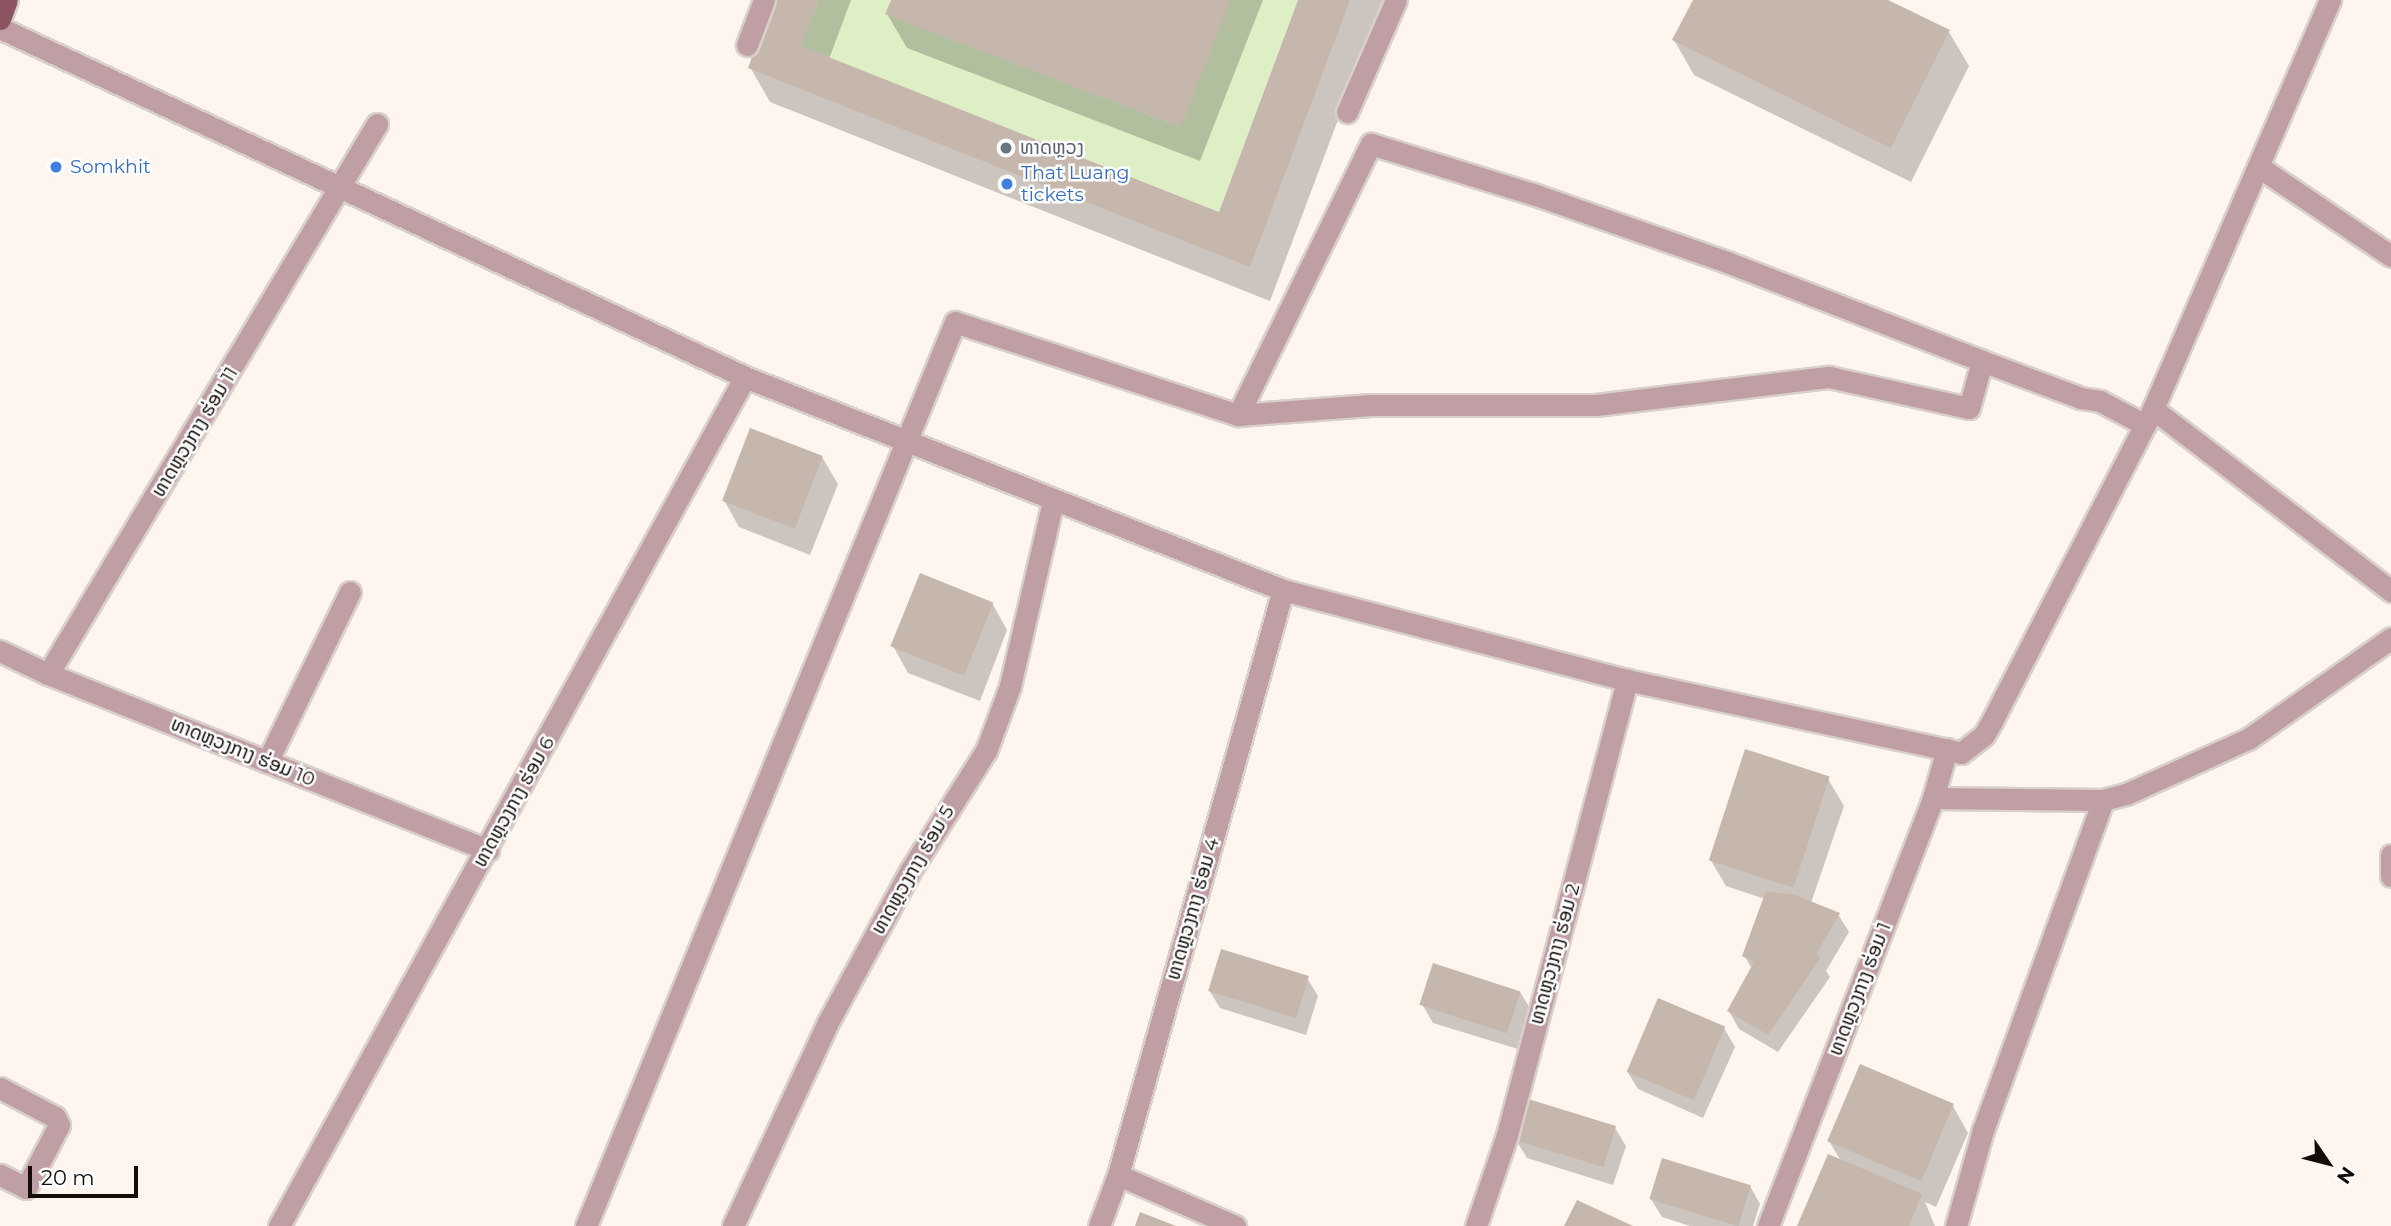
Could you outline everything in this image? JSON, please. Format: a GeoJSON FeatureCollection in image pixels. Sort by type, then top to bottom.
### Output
{"type":"FeatureCollection","features":[{"type":"Feature","properties":{"kind":"main road"},"geometry":{"type":"LineString","coordinates":[[0,19],[7,0]]}},
{"type":"Feature","properties":{"kind":"street"},"geometry":{"type":"LineString","coordinates":[[747,45],[764,0]]}},
{"type":"Feature","properties":{"kind":"street"},"geometry":{"type":"LineString","coordinates":[[1347,112],[1396,0]]}},
{"type":"Feature","properties":{"kind":"street"},"geometry":{"type":"LineString","coordinates":[[0,28],[745,377],[1283,590],[1628,680],[1961,752],[1984,735],[2149,417],[2330,0]]}},
{"type":"Feature","properties":{"kind":"street","name":"ທາດຫຼວງກາງ ຮ່ອມ 11"},"geometry":{"type":"LineString","coordinates":[[48,674],[342,190],[377,124]]}},
{"type":"Feature","properties":{"kind":"street"},"geometry":{"type":"LineString","coordinates":[[1238,415],[1371,144],[1533,194],[1727,262],[2081,398],[2100,401],[2149,417],[2391,591]]}},
{"type":"Feature","properties":{"kind":"street"},"geometry":{"type":"LineString","coordinates":[[2259,167],[2391,256]]}},
{"type":"Feature","properties":{"kind":"street"},"geometry":{"type":"LineString","coordinates":[[586,1226],[955,322],[1238,415],[1371,405],[1596,405],[1829,377],[1969,408],[1982,361]]}},
{"type":"Feature","properties":{"kind":"street","name":"ທາດຫຼວງກາງ ຮ່ອມ 6"},"geometry":{"type":"LineString","coordinates":[[279,1226],[488,850],[745,377]]}},
{"type":"Feature","properties":{"kind":"street","name":"ທາດຫຼວງກາງ ຮ່ອມ 5"},"geometry":{"type":"LineString","coordinates":[[733,1226],[827,1024],[910,871],[986,751],[1010,686],[1053,501]]}},
{"type":"Feature","properties":{"kind":"street","name":"ທາດຫຼວງກາງ ຮ່ອມ 4"},"geometry":{"type":"LineString","coordinates":[[1099,1226],[1118,1175],[1283,590]]}},
{"type":"Feature","properties":{"kind":"street"},"geometry":{"type":"LineString","coordinates":[[267,762],[350,592]]}},
{"type":"Feature","properties":{"kind":"street"},"geometry":{"type":"LineString","coordinates":[[1933,798],[2102,800],[2248,739],[2391,638]]}},
{"type":"Feature","properties":{"kind":"street","name":"ທາດຫຼວງກາງ ຮ່ອມ 10"},"geometry":{"type":"LineString","coordinates":[[0,651],[48,674],[488,850]]}},
{"type":"Feature","properties":{"kind":"street","name":"ທາດຫຼວງກາງ ຮ່ອມ 2"},"geometry":{"type":"LineString","coordinates":[[1476,1226],[1507,1135],[1628,680]]}},
{"type":"Feature","properties":{"kind":"street","name":"ທາດຫຼວງກາງ ຮ່ອມ 1"},"geometry":{"type":"LineString","coordinates":[[1768,1226],[1933,798],[1947,749]]}},
{"type":"Feature","properties":{"kind":"street"},"geometry":{"type":"LineString","coordinates":[[1956,1226],[1983,1130],[2102,800]]}},
{"type":"Feature","properties":{"kind":"street"},"geometry":{"type":"LineString","coordinates":[[2391,855],[2391,876]]}},
{"type":"Feature","properties":{"kind":"street"},"geometry":{"type":"LineString","coordinates":[[0,1088],[55,1117],[59,1125],[26,1188],[0,1175]]}},
{"type":"Feature","properties":{"kind":"street"},"geometry":{"type":"LineString","coordinates":[[1118,1175],[1235,1226]]}},
{"type":"Feature","properties":{"kind":"green space"},"geometry":{"type":"Polygon","coordinates":[[[819,0],[890,0],[886,14],[1180,127],[1230,0],[1298,0],[1219,212],[801,46],[819,0]]]}},
{"type":"Feature","properties":{"kind":"building","name":"ທາດຫຼວງ"},"geometry":{"type":"Polygon","coordinates":[[[773,0],[819,0],[801,46],[1219,212],[1298,0],[1350,0],[1250,267],[748,68],[773,0]]]}},
{"type":"Feature","properties":{"kind":"building","name":"ທາດຫຼວງ"},"geometry":{"type":"Polygon","coordinates":[[[891,0],[1230,0],[1181,127],[885,14],[891,0]]]}},
{"type":"Feature","properties":{"kind":"building"},"geometry":{"type":"Polygon","coordinates":[[[1693,0],[1888,0],[1950,30],[1891,148],[1672,40],[1693,0]]]}},
{"type":"Feature","properties":{"kind":"building"},"geometry":{"type":"Polygon","coordinates":[[[750,428],[823,456],[795,529],[722,501],[750,428]]]}},
{"type":"Feature","properties":{"kind":"building"},"geometry":{"type":"Polygon","coordinates":[[[920,573],[993,603],[964,676],[890,646],[920,573]]]}},
{"type":"Feature","properties":{"kind":"building"},"geometry":{"type":"Polygon","coordinates":[[[1745,749],[1830,777],[1793,888],[1709,860],[1745,749]]]}},
{"type":"Feature","properties":{"kind":"building"},"geometry":{"type":"Polygon","coordinates":[[[1766,891],[1795,895],[1840,913],[1816,954],[1820,958],[1768,1035],[1727,1011],[1754,962],[1742,956],[1766,891]]]}},
{"type":"Feature","properties":{"kind":"building"},"geometry":{"type":"Polygon","coordinates":[[[1221,949],[1309,976],[1296,1018],[1208,991],[1221,949]]]}},
{"type":"Feature","properties":{"kind":"building"},"geometry":{"type":"Polygon","coordinates":[[[1433,963],[1520,991],[1507,1033],[1419,1005],[1433,963]]]}},
{"type":"Feature","properties":{"kind":"building"},"geometry":{"type":"Polygon","coordinates":[[[1658,998],[1725,1027],[1694,1100],[1627,1072],[1658,998]]]}},
{"type":"Feature","properties":{"kind":"building"},"geometry":{"type":"Polygon","coordinates":[[[1860,1064],[1954,1104],[1921,1181],[1827,1141],[1860,1064]]]}},
{"type":"Feature","properties":{"kind":"building"},"geometry":{"type":"Polygon","coordinates":[[[1528,1099],[1616,1126],[1603,1167],[1515,1140],[1528,1099]]]}},
{"type":"Feature","properties":{"kind":"building"},"geometry":{"type":"Polygon","coordinates":[[[1828,1154],[1922,1194],[1909,1226],[1797,1226],[1828,1154]]]}},
{"type":"Feature","properties":{"kind":"building"},"geometry":{"type":"Polygon","coordinates":[[[1662,1158],[1751,1185],[1738,1226],[1649,1199],[1662,1158]]]}},
{"type":"Feature","properties":{"kind":"building"},"geometry":{"type":"Polygon","coordinates":[[[1577,1200],[1633,1226],[1564,1226],[1577,1200]]]}},
{"type":"Feature","properties":{"kind":"building"},"geometry":{"type":"Polygon","coordinates":[[[1140,1212],[1176,1226],[1135,1226],[1140,1212]]]}},
{"type":"Feature","properties":{"kind":"place","name":"ທາດຫຼວງ"},"geometry":{"type":"Point","coordinates":[1006,148]}},
{"type":"Feature","properties":{"kind":"place","name":"Somkhit"},"geometry":{"type":"Point","coordinates":[56,167]}},
{"type":"Feature","properties":{"kind":"place","name":"That Luang tickets"},"geometry":{"type":"Point","coordinates":[1007,184]}}]}
